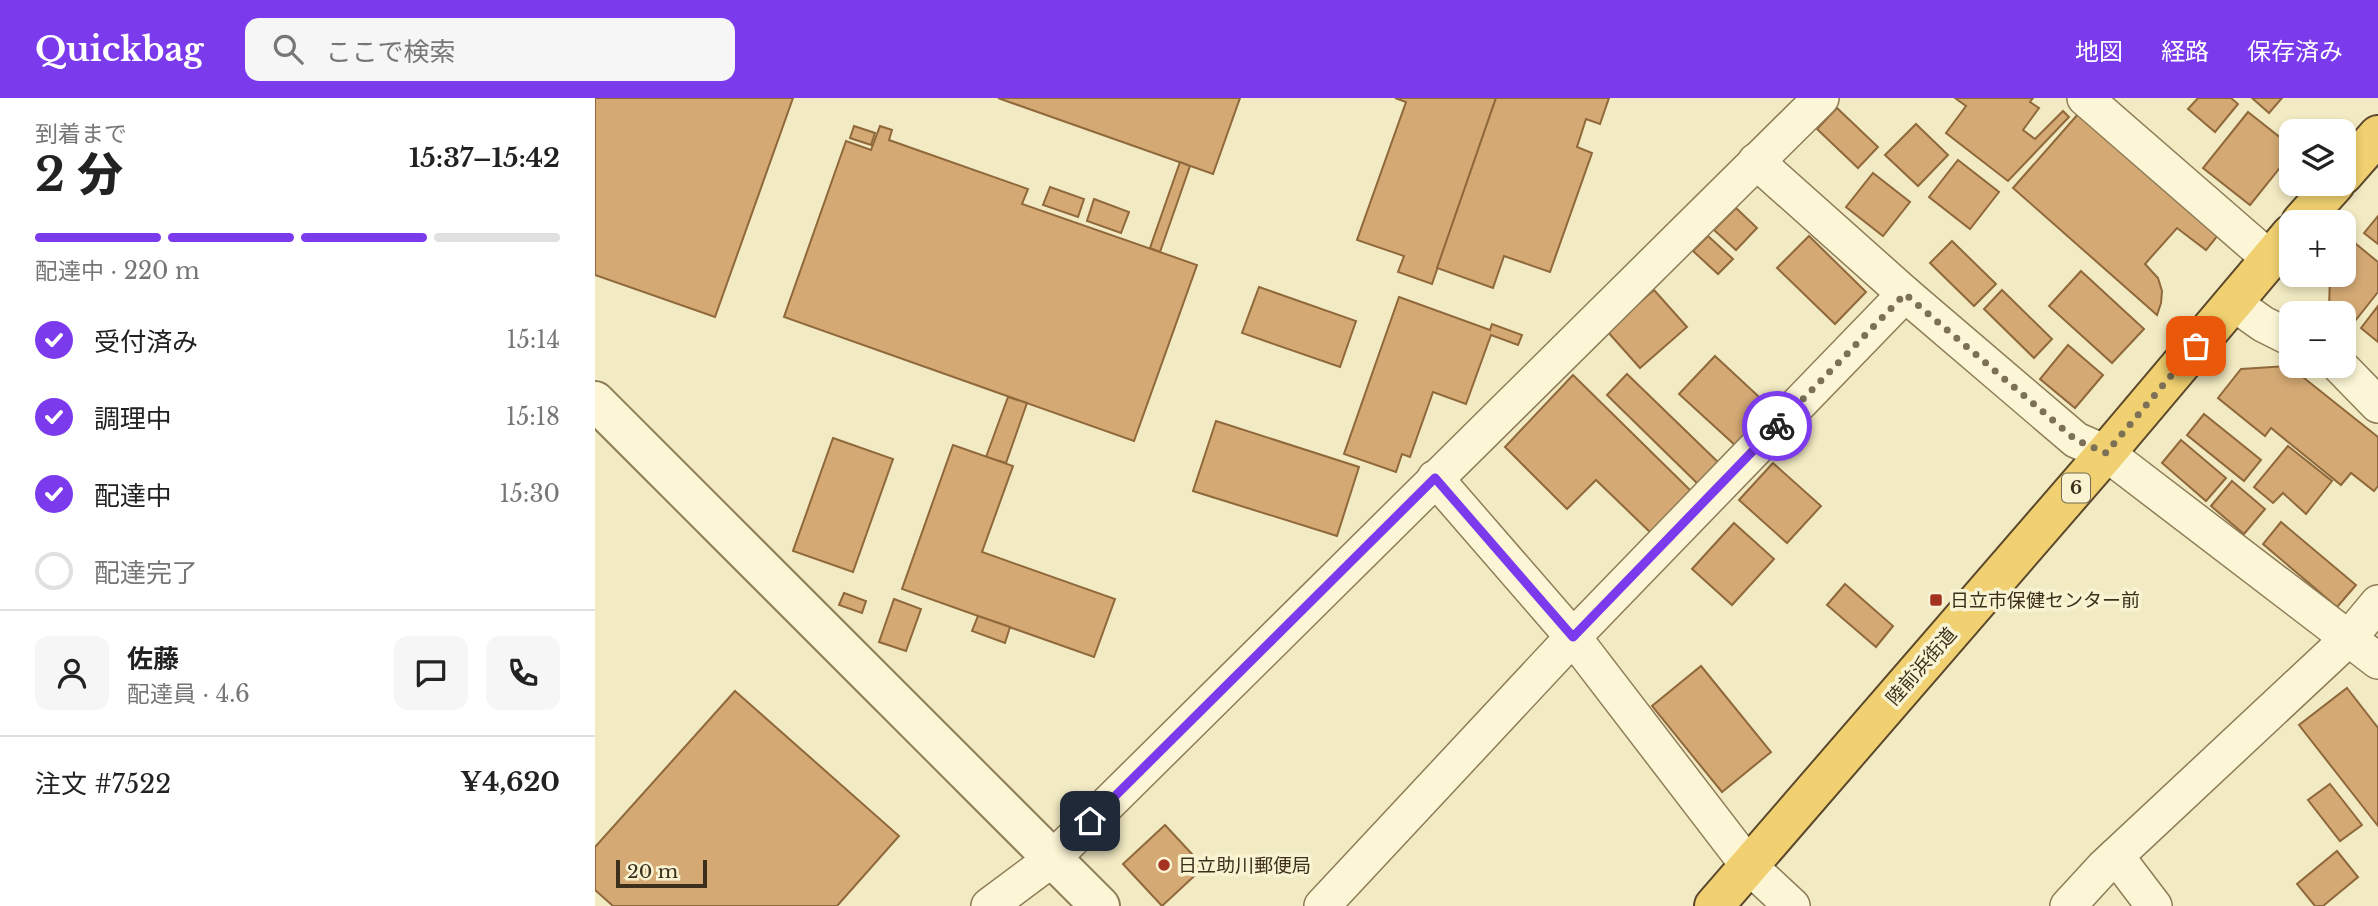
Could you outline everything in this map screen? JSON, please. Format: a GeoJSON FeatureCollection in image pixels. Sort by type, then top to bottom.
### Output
{"type":"FeatureCollection","features":[{"type":"Feature","properties":{"kind":"highway"},"geometry":{"type":"LineString","coordinates":[[2356,160],[2378,135]]}},
{"type":"Feature","properties":{"kind":"highway"},"geometry":{"type":"LineString","coordinates":[[2312,210],[2324,196]]}},
{"type":"Feature","properties":{"kind":"highway","name":"陸前浜街道"},"geometry":{"type":"LineString","coordinates":[[1714,906],[2106,453],[2279,247]]}},
{"type":"Feature","properties":{"kind":"street"},"geometry":{"type":"LineString","coordinates":[[989,906],[1052,859],[1821,98]]}},
{"type":"Feature","properties":{"kind":"street"},"geometry":{"type":"LineString","coordinates":[[2085,98],[2279,245]]}},
{"type":"Feature","properties":{"kind":"street"},"geometry":{"type":"LineString","coordinates":[[1756,161],[1905,294],[2076,440],[2106,453],[2378,662]]}},
{"type":"Feature","properties":{"kind":"street"},"geometry":{"type":"LineString","coordinates":[[1322,906],[1573,637],[1905,294]]}},
{"type":"Feature","properties":{"kind":"street"},"geometry":{"type":"LineString","coordinates":[[2232,302],[2279,332]]}},
{"type":"Feature","properties":{"kind":"street"},"geometry":{"type":"LineString","coordinates":[[2352,378],[2378,405]]}},
{"type":"Feature","properties":{"kind":"street"},"geometry":{"type":"LineString","coordinates":[[595,401],[1100,906]]}},
{"type":"Feature","properties":{"kind":"street"},"geometry":{"type":"LineString","coordinates":[[1435,478],[1573,637],[1748,866],[1792,906]]}},
{"type":"Feature","properties":{"kind":"street"},"geometry":{"type":"LineString","coordinates":[[2068,906],[2116,856],[2349,638],[2378,603]]}},
{"type":"Feature","properties":{"kind":"street"},"geometry":{"type":"LineString","coordinates":[[2116,856],[2154,906]]}},
{"type":"Feature","properties":{"kind":"building"},"geometry":{"type":"Polygon","coordinates":[[[595,98],[793,98],[715,317],[595,275],[595,98]]]}},
{"type":"Feature","properties":{"kind":"building"},"geometry":{"type":"Polygon","coordinates":[[[998,98],[1240,98],[1213,174],[998,98]]]}},
{"type":"Feature","properties":{"kind":"building"},"geometry":{"type":"Polygon","coordinates":[[[1395,98],[1496,98],[1432,284],[1398,272],[1404,256],[1357,240],[1406,102],[1395,98]]]}},
{"type":"Feature","properties":{"kind":"building"},"geometry":{"type":"Polygon","coordinates":[[[1496,98],[1609,98],[1600,124],[1586,119],[1577,147],[1592,153],[1550,272],[1504,256],[1493,288],[1437,268],[1496,98]]]}},
{"type":"Feature","properties":{"kind":"building"},"geometry":{"type":"Polygon","coordinates":[[[1955,98],[2033,98],[2030,102],[2039,108],[2023,130],[2035,139],[2063,111],[2069,117],[2008,181],[1946,133],[1966,106],[1955,98]]]}},
{"type":"Feature","properties":{"kind":"building"},"geometry":{"type":"Polygon","coordinates":[[[2198,98],[2231,98],[2238,104],[2215,132],[2188,109],[2198,98]]]}},
{"type":"Feature","properties":{"kind":"building"},"geometry":{"type":"Polygon","coordinates":[[[2252,98],[2282,98],[2269,113],[2252,98]]]}},
{"type":"Feature","properties":{"kind":"building"},"geometry":{"type":"Polygon","coordinates":[[[1837,108],[1878,147],[1858,168],[1817,129],[1837,108]]]}},
{"type":"Feature","properties":{"kind":"building"},"geometry":{"type":"Polygon","coordinates":[[[2248,112],[2279,137],[2279,169],[2250,205],[2203,168],[2248,112]]]}},
{"type":"Feature","properties":{"kind":"building"},"geometry":{"type":"Polygon","coordinates":[[[2079,113],[2218,235],[2206,250],[2177,228],[2145,264],[2158,278],[2162,291],[2157,315],[2013,188],[2079,113]]]}},
{"type":"Feature","properties":{"kind":"building"},"geometry":{"type":"Polygon","coordinates":[[[1916,124],[1948,155],[1918,186],[1885,155],[1916,124]]]}},
{"type":"Feature","properties":{"kind":"building"},"geometry":{"type":"Polygon","coordinates":[[[854,126],[875,133],[871,145],[850,138],[854,126]]]}},
{"type":"Feature","properties":{"kind":"building"},"geometry":{"type":"Polygon","coordinates":[[[880,126],[892,130],[889,140],[1028,189],[1022,204],[1197,265],[1134,441],[784,317],[846,141],[871,150],[880,126]]]}},
{"type":"Feature","properties":{"kind":"building"},"geometry":{"type":"Polygon","coordinates":[[[1958,160],[1999,192],[1970,229],[1929,197],[1958,160]]]}},
{"type":"Feature","properties":{"kind":"building"},"geometry":{"type":"Polygon","coordinates":[[[1180,162],[1190,166],[1160,252],[1150,248],[1180,162]]]}},
{"type":"Feature","properties":{"kind":"building"},"geometry":{"type":"Polygon","coordinates":[[[1873,173],[1910,202],[1883,236],[1846,207],[1873,173]]]}},
{"type":"Feature","properties":{"kind":"building"},"geometry":{"type":"Polygon","coordinates":[[[1050,187],[1084,199],[1078,217],[1043,205],[1050,187]]]}},
{"type":"Feature","properties":{"kind":"building"},"geometry":{"type":"Polygon","coordinates":[[[1094,199],[1129,212],[1121,233],[1087,221],[1094,199]]]}},
{"type":"Feature","properties":{"kind":"building"},"geometry":{"type":"Polygon","coordinates":[[[1736,208],[1757,228],[1736,250],[1714,230],[1736,208]]]}},
{"type":"Feature","properties":{"kind":"building"},"geometry":{"type":"Polygon","coordinates":[[[2378,216],[2378,244],[2364,233],[2378,216]]]}},
{"type":"Feature","properties":{"kind":"building"},"geometry":{"type":"Polygon","coordinates":[[[1708,236],[1733,259],[1718,274],[1693,251],[1708,236]]]}},
{"type":"Feature","properties":{"kind":"building"},"geometry":{"type":"Polygon","coordinates":[[[1809,236],[1866,292],[1835,324],[1777,268],[1809,236]]]}},
{"type":"Feature","properties":{"kind":"building"},"geometry":{"type":"Polygon","coordinates":[[[1952,241],[1996,284],[1974,306],[1930,263],[1952,241]]]}},
{"type":"Feature","properties":{"kind":"building"},"geometry":{"type":"Polygon","coordinates":[[[2356,244],[2378,262],[2378,292],[2356,320],[2356,301],[2329,301],[2330,287],[2356,287],[2356,244]]]}},
{"type":"Feature","properties":{"kind":"building"},"geometry":{"type":"Polygon","coordinates":[[[2081,271],[2144,329],[2112,363],[2049,306],[2081,271]]]}},
{"type":"Feature","properties":{"kind":"building"},"geometry":{"type":"Polygon","coordinates":[[[1259,287],[1356,321],[1340,367],[1242,333],[1259,287]]]}},
{"type":"Feature","properties":{"kind":"building"},"geometry":{"type":"Polygon","coordinates":[[[1654,290],[1687,327],[1640,368],[1607,331],[1654,290]]]}},
{"type":"Feature","properties":{"kind":"building"},"geometry":{"type":"Polygon","coordinates":[[[2002,290],[2052,339],[2034,358],[1984,309],[2002,290]]]}},
{"type":"Feature","properties":{"kind":"building"},"geometry":{"type":"Polygon","coordinates":[[[1399,297],[1490,330],[1492,324],[1522,335],[1518,345],[1491,335],[1466,404],[1433,392],[1410,457],[1402,454],[1396,472],[1344,454],[1399,297]]]}},
{"type":"Feature","properties":{"kind":"building"},"geometry":{"type":"Polygon","coordinates":[[[2378,306],[2378,342],[2361,328],[2378,306]]]}},
{"type":"Feature","properties":{"kind":"building"},"geometry":{"type":"Polygon","coordinates":[[[2068,345],[2103,375],[2075,408],[2040,379],[2068,345]]]}},
{"type":"Feature","properties":{"kind":"building"},"geometry":{"type":"Polygon","coordinates":[[[1715,356],[1771,408],[1736,446],[1679,394],[1715,356]]]}},
{"type":"Feature","properties":{"kind":"building"},"geometry":{"type":"Polygon","coordinates":[[[2279,367],[2279,378],[2304,378],[2378,437],[2378,486],[2374,491],[2351,473],[2341,485],[2271,428],[2265,436],[2218,398],[2241,369],[2279,367]]]}},
{"type":"Feature","properties":{"kind":"building"},"geometry":{"type":"Polygon","coordinates":[[[1627,374],[1720,464],[1699,485],[1607,395],[1627,374]]]}},
{"type":"Feature","properties":{"kind":"building"},"geometry":{"type":"Polygon","coordinates":[[[1573,375],[1693,493],[1652,534],[1596,480],[1567,509],[1505,447],[1573,375]]]}},
{"type":"Feature","properties":{"kind":"building"},"geometry":{"type":"Polygon","coordinates":[[[1008,397],[1027,403],[1006,463],[986,457],[1008,397]]]}},
{"type":"Feature","properties":{"kind":"building"},"geometry":{"type":"Polygon","coordinates":[[[2204,414],[2261,460],[2244,481],[2187,435],[2204,414]]]}},
{"type":"Feature","properties":{"kind":"building"},"geometry":{"type":"Polygon","coordinates":[[[1216,421],[1359,467],[1337,536],[1193,491],[1216,421]]]}},
{"type":"Feature","properties":{"kind":"building"},"geometry":{"type":"Polygon","coordinates":[[[833,438],[893,459],[853,572],[793,551],[833,438]]]}},
{"type":"Feature","properties":{"kind":"building"},"geometry":{"type":"Polygon","coordinates":[[[2181,440],[2226,478],[2206,501],[2162,463],[2181,440]]]}},
{"type":"Feature","properties":{"kind":"building"},"geometry":{"type":"Polygon","coordinates":[[[953,445],[1013,466],[982,552],[1115,599],[1094,657],[902,589],[953,445]]]}},
{"type":"Feature","properties":{"kind":"building"},"geometry":{"type":"Polygon","coordinates":[[[2288,446],[2332,481],[2306,514],[2283,493],[2273,503],[2254,487],[2288,446]]]}},
{"type":"Feature","properties":{"kind":"building"},"geometry":{"type":"Polygon","coordinates":[[[1773,463],[1821,506],[1787,543],[1739,500],[1773,463]]]}},
{"type":"Feature","properties":{"kind":"building"},"geometry":{"type":"Polygon","coordinates":[[[2232,481],[2265,509],[2244,534],[2211,506],[2232,481]]]}},
{"type":"Feature","properties":{"kind":"building"},"geometry":{"type":"Polygon","coordinates":[[[2281,522],[2356,585],[2337,607],[2263,544],[2281,522]]]}},
{"type":"Feature","properties":{"kind":"building"},"geometry":{"type":"Polygon","coordinates":[[[1734,523],[1774,559],[1732,605],[1692,569],[1734,523]]]}},
{"type":"Feature","properties":{"kind":"building"},"geometry":{"type":"Polygon","coordinates":[[[1845,584],[1893,626],[1876,647],[1827,605],[1845,584]]]}},
{"type":"Feature","properties":{"kind":"building"},"geometry":{"type":"Polygon","coordinates":[[[844,593],[866,601],[862,613],[839,605],[844,593]]]}},
{"type":"Feature","properties":{"kind":"building"},"geometry":{"type":"Polygon","coordinates":[[[894,599],[921,609],[906,651],[879,642],[894,599]]]}},
{"type":"Feature","properties":{"kind":"building"},"geometry":{"type":"Polygon","coordinates":[[[978,616],[1010,627],[1005,643],[972,631],[978,616]]]}},
{"type":"Feature","properties":{"kind":"building"},"geometry":{"type":"Polygon","coordinates":[[[1701,666],[1771,752],[1722,792],[1652,706],[1701,666]]]}},
{"type":"Feature","properties":{"kind":"building"},"geometry":{"type":"Polygon","coordinates":[[[2347,688],[2378,728],[2378,826],[2299,725],[2347,688]]]}},
{"type":"Feature","properties":{"kind":"building"},"geometry":{"type":"Polygon","coordinates":[[[735,691],[899,836],[837,906],[613,906],[595,890],[595,847],[735,691]]]}},
{"type":"Feature","properties":{"kind":"building"},"geometry":{"type":"Polygon","coordinates":[[[2330,784],[2362,825],[2340,841],[2308,800],[2330,784]]]}},
{"type":"Feature","properties":{"kind":"building"},"geometry":{"type":"Polygon","coordinates":[[[1165,825],[1204,867],[1162,906],[1123,864],[1165,825]]]}},
{"type":"Feature","properties":{"kind":"building"},"geometry":{"type":"Polygon","coordinates":[[[2337,851],[2358,877],[2323,906],[2315,906],[2297,884],[2337,851]]]}},
{"type":"Feature","properties":{"kind":"way so far"},"geometry":{"type":"LineString","coordinates":[[1777,426],[1905,294],[2076,440],[2106,453],[2196,346]]}},
{"type":"Feature","properties":{"kind":"place","name":"日立市保健センター前"},"geometry":{"type":"Point","coordinates":[1936,600]}},
{"type":"Feature","properties":{"kind":"place","name":"日立助川郵便局"},"geometry":{"type":"Point","coordinates":[1164,865]}},
{"type":"Feature","properties":{"kind":"route"},"geometry":{"type":"LineString","coordinates":[[1090,821],[1435,478],[1573,637],[1777,426]]}}]}
